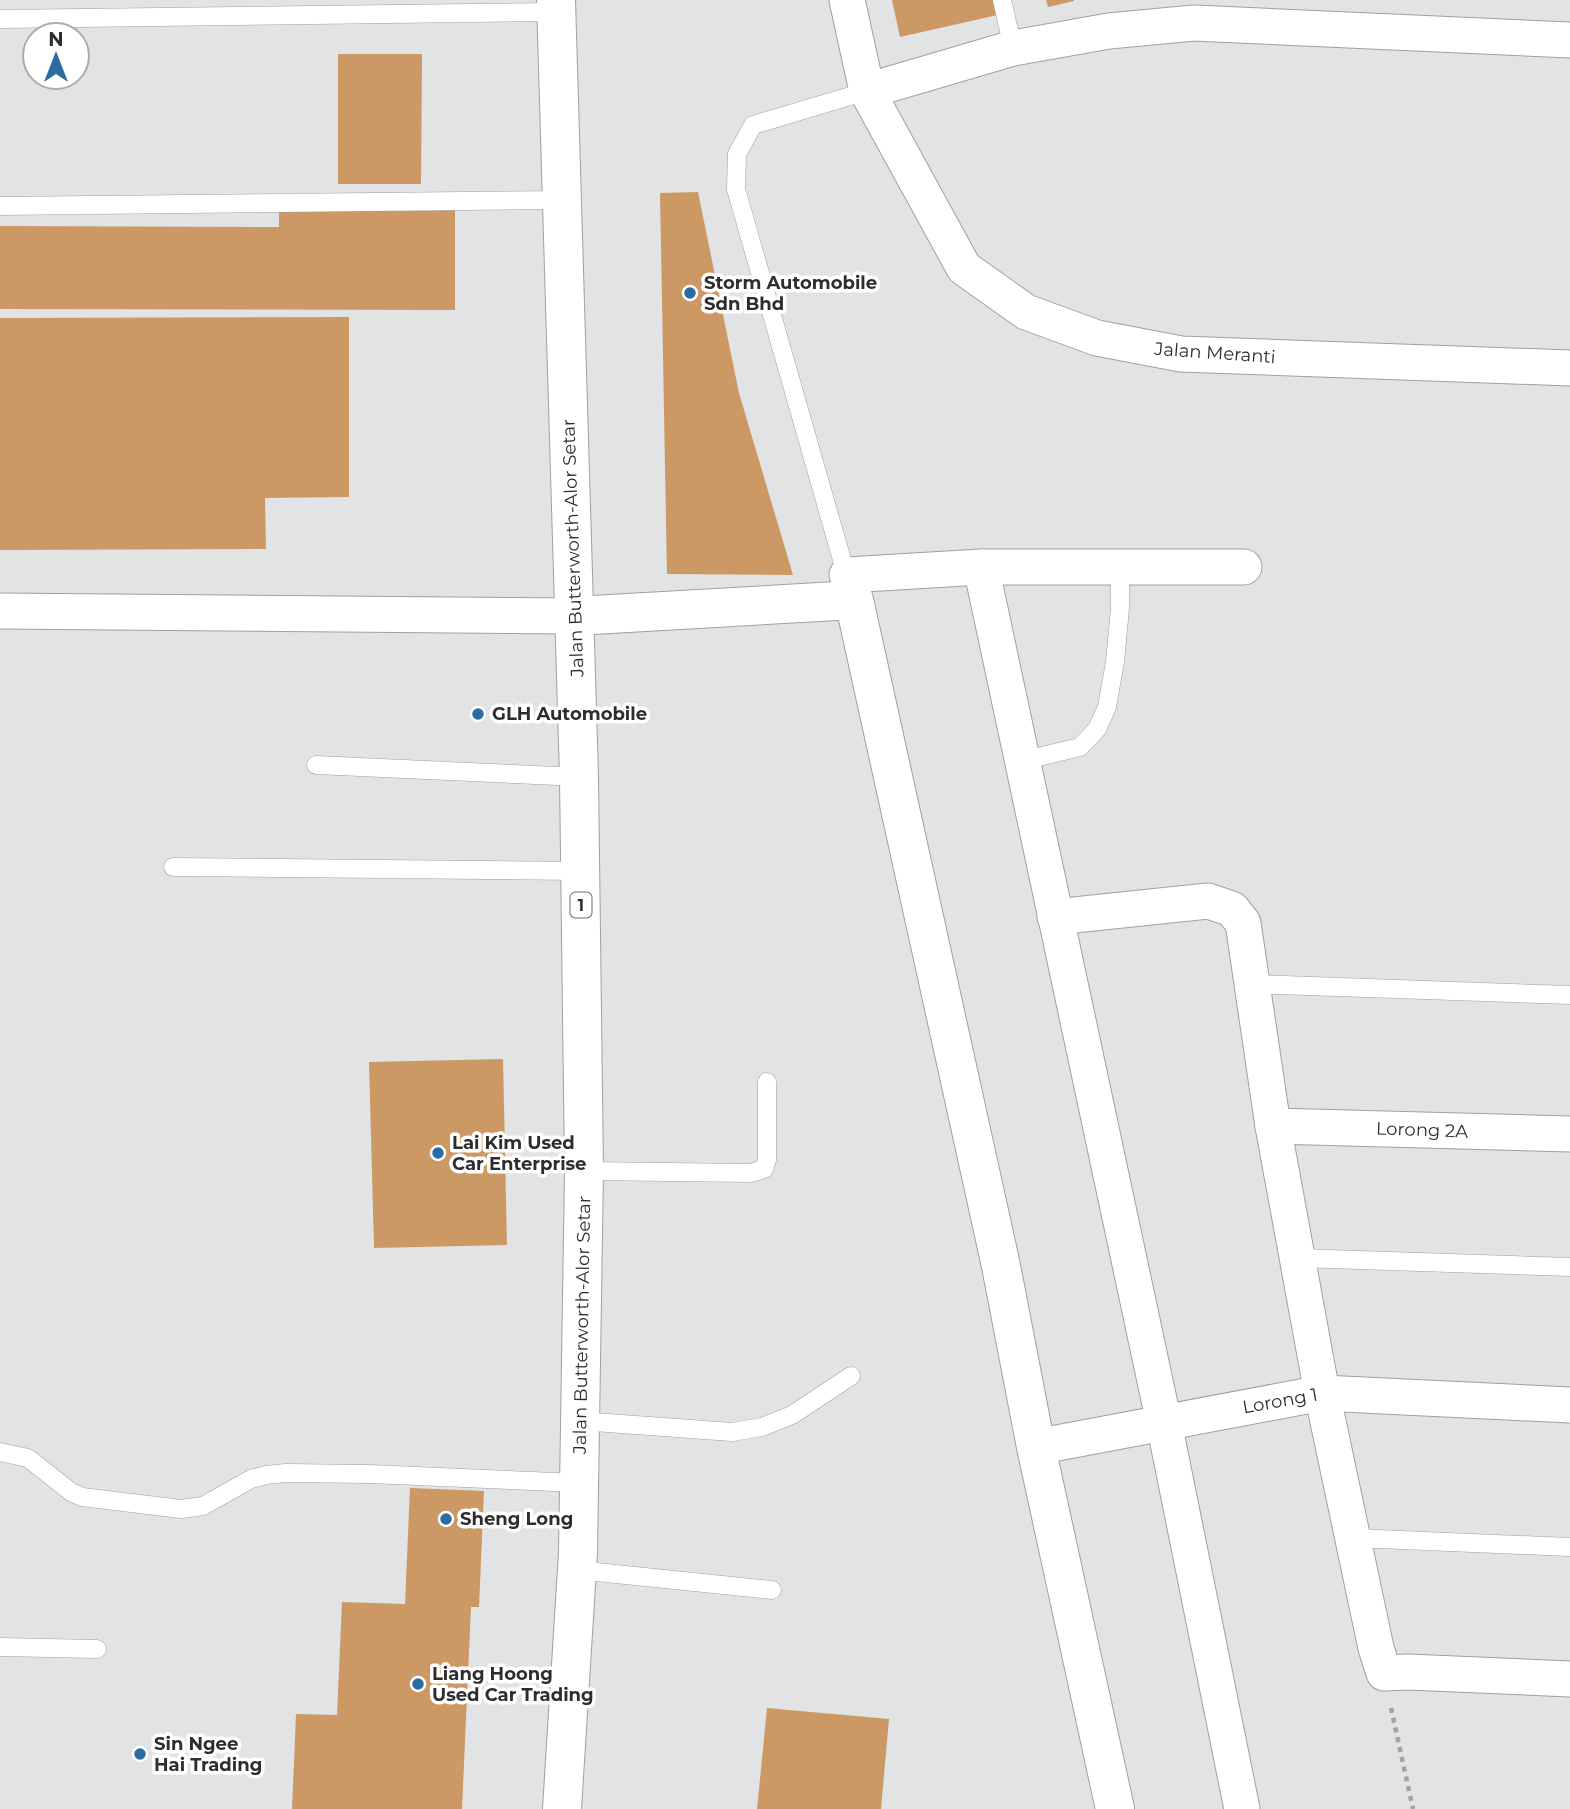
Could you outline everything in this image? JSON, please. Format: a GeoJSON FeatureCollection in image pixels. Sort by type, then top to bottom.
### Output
{"type":"FeatureCollection","features":[{"type":"Feature","properties":{"kind":"main road","name":"Jalan Butterworth-Alor Setar"},"geometry":{"type":"LineString","coordinates":[[556,6],[579,777],[584,1171],[577,1570],[562,1809]]}},
{"type":"Feature","properties":{"kind":"main road"},"geometry":{"type":"LineString","coordinates":[[575,616],[850,588],[1001,1266],[1036,1447],[1115,1809]]}},
{"type":"Feature","properties":{"kind":"street","name":"Jalan Meranti"},"geometry":{"type":"LineString","coordinates":[[847,0],[867,91],[964,268],[1026,312],[1097,338],[1181,354],[1570,369]]}},
{"type":"Feature","properties":{"kind":"street"},"geometry":{"type":"LineString","coordinates":[[867,91],[1013,48],[1109,31],[1191,11],[1570,40]]}},
{"type":"Feature","properties":{"kind":"street"},"geometry":{"type":"LineString","coordinates":[[850,588],[981,567],[1244,567]]}},
{"type":"Feature","properties":{"kind":"street"},"geometry":{"type":"LineString","coordinates":[[981,567],[1164,1423],[1242,1809]]}},
{"type":"Feature","properties":{"kind":"street"},"geometry":{"type":"LineString","coordinates":[[0,611],[575,616]]}},
{"type":"Feature","properties":{"kind":"street"},"geometry":{"type":"LineString","coordinates":[[1055,917],[1208,901],[1232,909],[1243,923],[1273,1126],[1322,1393],[1376,1648],[1384,1673],[1570,1679]]}},
{"type":"Feature","properties":{"kind":"street","name":"Lorong 2A"},"geometry":{"type":"LineString","coordinates":[[1273,1126],[1570,1134]]}},
{"type":"Feature","properties":{"kind":"street","name":"Lorong 1"},"geometry":{"type":"LineString","coordinates":[[1036,1447],[1322,1393],[1570,1405]]}},
{"type":"Feature","properties":{"kind":"lane"},"geometry":{"type":"LineString","coordinates":[[1002,0],[1013,48]]}},
{"type":"Feature","properties":{"kind":"lane"},"geometry":{"type":"LineString","coordinates":[[0,19],[556,6]]}},
{"type":"Feature","properties":{"kind":"lane"},"geometry":{"type":"LineString","coordinates":[[850,588],[736,189],[737,154],[752,125],[867,91]]}},
{"type":"Feature","properties":{"kind":"lane"},"geometry":{"type":"LineString","coordinates":[[0,206],[562,200]]}},
{"type":"Feature","properties":{"kind":"lane"},"geometry":{"type":"LineString","coordinates":[[1022,761],[1080,747],[1097,729],[1107,707],[1115,662],[1120,608],[1120,567]]}},
{"type":"Feature","properties":{"kind":"lane"},"geometry":{"type":"LineString","coordinates":[[316,765],[579,777]]}},
{"type":"Feature","properties":{"kind":"lane"},"geometry":{"type":"LineString","coordinates":[[173,867],[581,871]]}},
{"type":"Feature","properties":{"kind":"lane"},"geometry":{"type":"LineString","coordinates":[[1252,984],[1570,995]]}},
{"type":"Feature","properties":{"kind":"lane"},"geometry":{"type":"LineString","coordinates":[[584,1171],[751,1173],[764,1170],[766,1082]]}},
{"type":"Feature","properties":{"kind":"lane"},"geometry":{"type":"LineString","coordinates":[[1298,1258],[1570,1267]]}},
{"type":"Feature","properties":{"kind":"lane"},"geometry":{"type":"LineString","coordinates":[[580,1420],[732,1432],[762,1427],[792,1415],[851,1376]]}},
{"type":"Feature","properties":{"kind":"lane"},"geometry":{"type":"LineString","coordinates":[[0,1452],[28,1458],[71,1492],[82,1497],[181,1509],[203,1506],[251,1479],[286,1473],[579,1483]]}},
{"type":"Feature","properties":{"kind":"lane"},"geometry":{"type":"LineString","coordinates":[[1353,1538],[1570,1547]]}},
{"type":"Feature","properties":{"kind":"lane"},"geometry":{"type":"LineString","coordinates":[[577,1570],[772,1590]]}},
{"type":"Feature","properties":{"kind":"lane"},"geometry":{"type":"LineString","coordinates":[[0,1647],[97,1649]]}},
{"type":"Feature","properties":{"kind":"path"},"geometry":{"type":"LineString","coordinates":[[1384,1673],[1413,1809]]}},
{"type":"Feature","properties":{"kind":"building"},"geometry":{"type":"Polygon","coordinates":[[[892,0],[999,0],[1002,14],[900,37],[892,0]]]}},
{"type":"Feature","properties":{"kind":"building"},"geometry":{"type":"Polygon","coordinates":[[[1046,0],[1074,0],[1074,1],[1048,7],[1046,0]]]}},
{"type":"Feature","properties":{"kind":"building"},"geometry":{"type":"Polygon","coordinates":[[[338,54],[422,54],[421,184],[338,184],[338,54]]]}},
{"type":"Feature","properties":{"kind":"building","name":"Storm Automobile Sdn Bhd"},"geometry":{"type":"Polygon","coordinates":[[[698,192],[739,393],[793,575],[667,574],[660,193],[698,192]]]}},
{"type":"Feature","properties":{"kind":"building"},"geometry":{"type":"Polygon","coordinates":[[[279,210],[455,210],[455,310],[0,309],[0,226],[279,227],[279,210]]]}},
{"type":"Feature","properties":{"kind":"building"},"geometry":{"type":"Polygon","coordinates":[[[349,317],[349,497],[265,498],[266,549],[0,550],[0,318],[349,317]]]}},
{"type":"Feature","properties":{"kind":"building","name":"Lai Kim Used Car Enterprise"},"geometry":{"type":"Polygon","coordinates":[[[503,1059],[507,1245],[374,1248],[369,1062],[503,1059]]]}},
{"type":"Feature","properties":{"kind":"building"},"geometry":{"type":"Polygon","coordinates":[[[410,1488],[484,1491],[479,1607],[471,1607],[462,1809],[292,1809],[296,1714],[337,1715],[342,1602],[405,1604],[410,1488]]]}},
{"type":"Feature","properties":{"kind":"building"},"geometry":{"type":"Polygon","coordinates":[[[767,1708],[889,1719],[881,1809],[757,1809],[767,1708]]]}},
{"type":"Feature","properties":{"kind":"place","name":"Storm Automobile Sdn Bhd"},"geometry":{"type":"Point","coordinates":[690,293]}},
{"type":"Feature","properties":{"kind":"place","name":"GLH Automobile"},"geometry":{"type":"Point","coordinates":[478,714]}},
{"type":"Feature","properties":{"kind":"place","name":"Lai Kim Used Car Enterprise"},"geometry":{"type":"Point","coordinates":[438,1153]}},
{"type":"Feature","properties":{"kind":"place","name":"Sheng Long"},"geometry":{"type":"Point","coordinates":[446,1519]}},
{"type":"Feature","properties":{"kind":"place","name":"Liang Hoong Used Car Trading"},"geometry":{"type":"Point","coordinates":[418,1684]}},
{"type":"Feature","properties":{"kind":"place","name":"Sin Ngee Hai Trading"},"geometry":{"type":"Point","coordinates":[140,1754]}}]}
